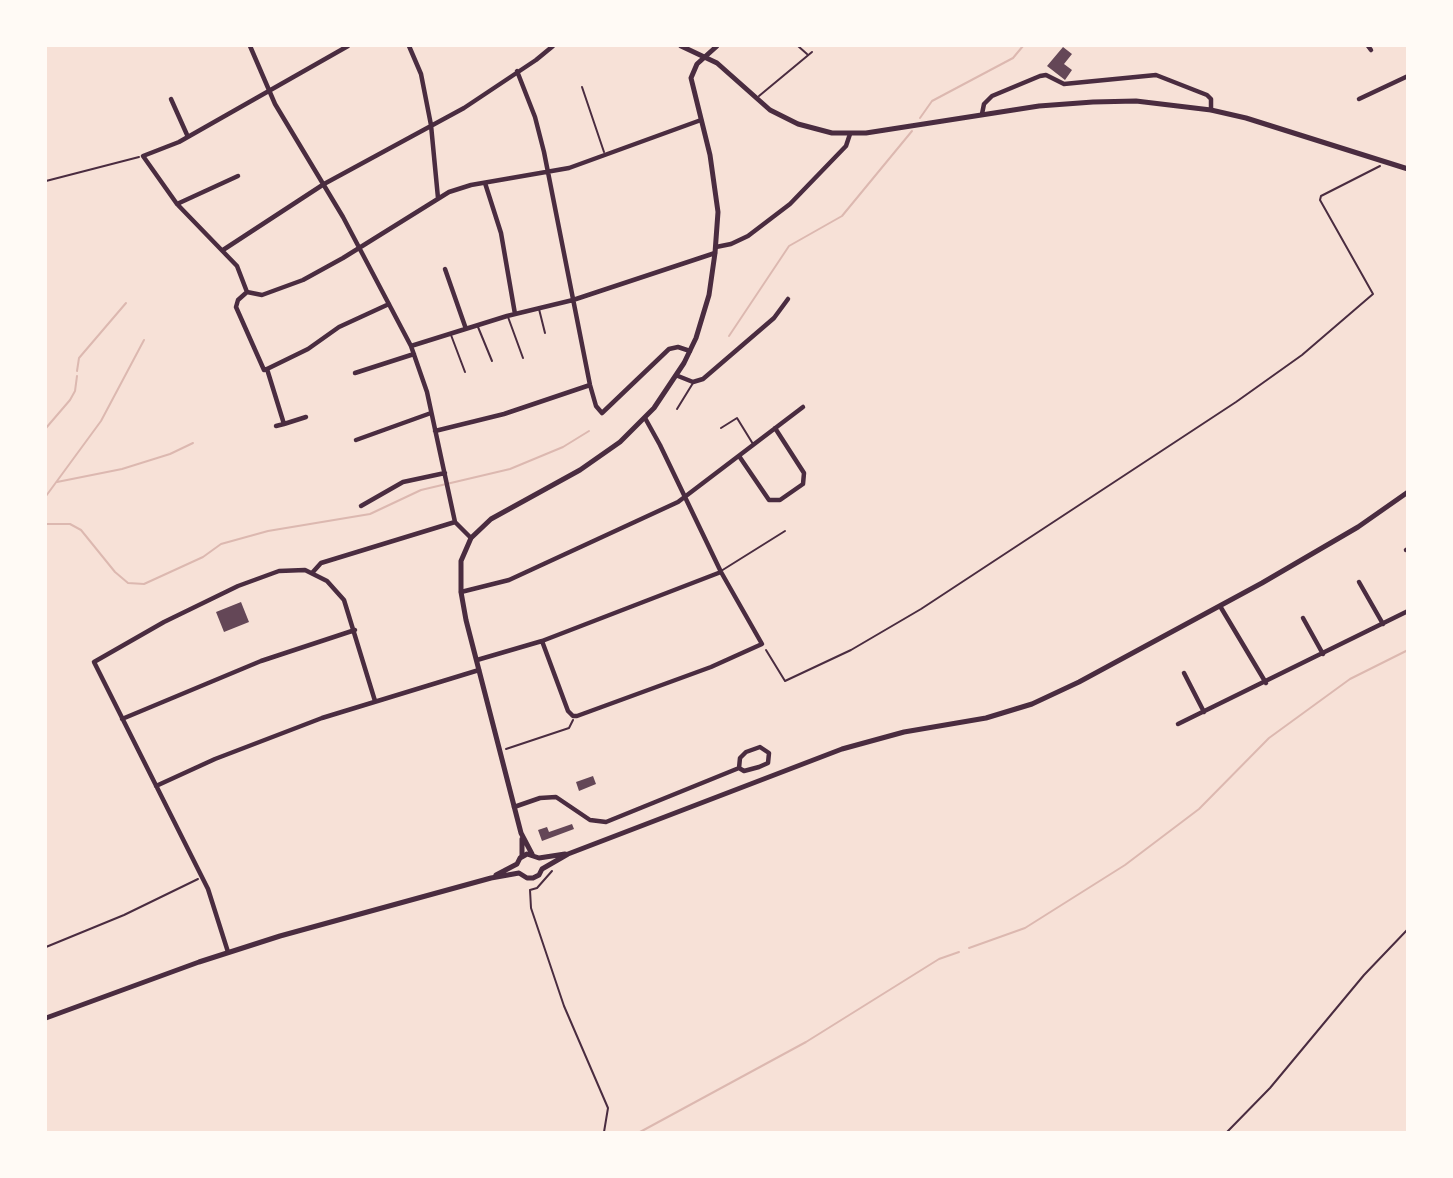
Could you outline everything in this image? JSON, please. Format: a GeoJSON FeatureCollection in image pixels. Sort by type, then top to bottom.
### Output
{"type":"FeatureCollection","features":[{"type":"Feature","properties":{"kind":"main road"},"geometry":{"type":"LineString","coordinates":[[681,46],[717,62],[770,110],[798,124],[824,131],[850,134],[982,114],[1093,102],[1136,101],[1211,110],[1270,124],[1408,169]]}},
{"type":"Feature","properties":{"kind":"main road"},"geometry":{"type":"LineString","coordinates":[[568,854],[539,858],[532,854],[522,835],[461,592],[461,561],[471,538],[491,519],[600,457],[645,418],[678,376],[705,309],[718,212],[691,78],[694,68],[717,46]]}},
{"type":"Feature","properties":{"kind":"main road"},"geometry":{"type":"LineString","coordinates":[[517,864],[519,873],[533,878],[539,875],[542,869],[568,854],[842,749],[892,735],[986,718],[1056,694],[1345,535],[1408,492]]}},
{"type":"Feature","properties":{"kind":"main road"},"geometry":{"type":"LineString","coordinates":[[491,878],[517,864],[522,856],[522,835]]}},
{"type":"Feature","properties":{"kind":"main road"},"geometry":{"type":"LineString","coordinates":[[522,856],[532,854]]}},
{"type":"Feature","properties":{"kind":"main road"},"geometry":{"type":"LineString","coordinates":[[539,858],[542,869]]}},
{"type":"Feature","properties":{"kind":"main road"},"geometry":{"type":"LineString","coordinates":[[46,1018],[228,952],[491,878],[519,873]]}},
{"type":"Feature","properties":{"kind":"street"},"geometry":{"type":"LineString","coordinates":[[250,46],[268,90],[324,184],[411,346],[431,413],[456,522],[471,538]]}},
{"type":"Feature","properties":{"kind":"street"},"geometry":{"type":"LineString","coordinates":[[247,292],[237,266],[177,204],[143,156],[188,137],[348,46]]}},
{"type":"Feature","properties":{"kind":"street"},"geometry":{"type":"LineString","coordinates":[[408,46],[419,66],[431,125],[438,198]]}},
{"type":"Feature","properties":{"kind":"street"},"geometry":{"type":"LineString","coordinates":[[223,250],[324,184],[464,108],[553,46]]}},
{"type":"Feature","properties":{"kind":"street"},"geometry":{"type":"LineString","coordinates":[[517,71],[535,117],[549,172],[596,406],[602,413],[669,349],[678,347],[690,351]]}},
{"type":"Feature","properties":{"kind":"street"},"geometry":{"type":"LineString","coordinates":[[982,114],[984,104],[992,96],[1046,75],[1064,83],[1156,75],[1207,94],[1211,99],[1211,110]]}},
{"type":"Feature","properties":{"kind":"street"},"geometry":{"type":"LineString","coordinates":[[1359,99],[1408,76]]}},
{"type":"Feature","properties":{"kind":"street"},"geometry":{"type":"LineString","coordinates":[[171,99],[188,137]]}},
{"type":"Feature","properties":{"kind":"street"},"geometry":{"type":"LineString","coordinates":[[247,292],[262,295],[303,280],[438,198],[460,188],[549,172],[605,156],[701,120]]}},
{"type":"Feature","properties":{"kind":"street"},"geometry":{"type":"LineString","coordinates":[[411,346],[507,316],[573,300],[748,236],[790,204],[846,146],[850,134]]}},
{"type":"Feature","properties":{"kind":"street"},"geometry":{"type":"LineString","coordinates":[[177,204],[238,176]]}},
{"type":"Feature","properties":{"kind":"street"},"geometry":{"type":"LineString","coordinates":[[485,183],[504,246],[515,314]]}},
{"type":"Feature","properties":{"kind":"street"},"geometry":{"type":"LineString","coordinates":[[445,268],[466,329]]}},
{"type":"Feature","properties":{"kind":"street"},"geometry":{"type":"LineString","coordinates":[[247,292],[238,300],[236,307],[264,370],[308,349],[339,327],[389,304]]}},
{"type":"Feature","properties":{"kind":"street"},"geometry":{"type":"LineString","coordinates":[[678,376],[693,382],[702,379],[774,318],[788,299]]}},
{"type":"Feature","properties":{"kind":"street"},"geometry":{"type":"LineString","coordinates":[[355,373],[414,354]]}},
{"type":"Feature","properties":{"kind":"street"},"geometry":{"type":"LineString","coordinates":[[267,369],[284,424]]}},
{"type":"Feature","properties":{"kind":"street"},"geometry":{"type":"LineString","coordinates":[[435,431],[504,414],[590,385]]}},
{"type":"Feature","properties":{"kind":"street"},"geometry":{"type":"LineString","coordinates":[[461,592],[509,580],[685,498],[803,407]]}},
{"type":"Feature","properties":{"kind":"street"},"geometry":{"type":"LineString","coordinates":[[356,440],[431,413]]}},
{"type":"Feature","properties":{"kind":"street"},"geometry":{"type":"LineString","coordinates":[[276,426],[306,417]]}},
{"type":"Feature","properties":{"kind":"street"},"geometry":{"type":"LineString","coordinates":[[542,641],[568,711],[573,716],[688,676],[762,644],[720,572],[645,418]]}},
{"type":"Feature","properties":{"kind":"street"},"geometry":{"type":"LineString","coordinates":[[739,456],[769,500],[776,502],[799,487],[805,481],[804,473],[775,428]]}},
{"type":"Feature","properties":{"kind":"street"},"geometry":{"type":"LineString","coordinates":[[361,506],[403,482],[445,475]]}},
{"type":"Feature","properties":{"kind":"street"},"geometry":{"type":"LineString","coordinates":[[312,573],[321,563],[456,522]]}},
{"type":"Feature","properties":{"kind":"street"},"geometry":{"type":"LineString","coordinates":[[228,952],[202,877],[94,662],[164,622],[251,581],[289,570],[312,573],[327,580],[347,608],[375,701]]}},
{"type":"Feature","properties":{"kind":"street"},"geometry":{"type":"LineString","coordinates":[[477,660],[542,641],[720,572]]}},
{"type":"Feature","properties":{"kind":"street"},"geometry":{"type":"LineString","coordinates":[[1359,582],[1383,624]]}},
{"type":"Feature","properties":{"kind":"street"},"geometry":{"type":"LineString","coordinates":[[1220,606],[1266,683]]}},
{"type":"Feature","properties":{"kind":"street"},"geometry":{"type":"LineString","coordinates":[[1178,724],[1408,611]]}},
{"type":"Feature","properties":{"kind":"street"},"geometry":{"type":"LineString","coordinates":[[1303,618],[1323,654]]}},
{"type":"Feature","properties":{"kind":"street"},"geometry":{"type":"LineString","coordinates":[[122,719],[261,661],[355,631]]}},
{"type":"Feature","properties":{"kind":"street"},"geometry":{"type":"LineString","coordinates":[[156,786],[260,741],[375,701],[480,670]]}},
{"type":"Feature","properties":{"kind":"street"},"geometry":{"type":"LineString","coordinates":[[1184,673],[1204,712]]}},
{"type":"Feature","properties":{"kind":"street"},"geometry":{"type":"LineString","coordinates":[[514,807],[552,796],[560,798],[590,820],[606,822],[739,768],[748,771],[765,765],[770,760],[769,753],[760,747],[746,752],[740,758],[739,768]]}},
{"type":"Feature","properties":{"kind":"lane"},"geometry":{"type":"LineString","coordinates":[[798,46],[808,55]]}},
{"type":"Feature","properties":{"kind":"lane"},"geometry":{"type":"LineString","coordinates":[[755,99],[812,52]]}},
{"type":"Feature","properties":{"kind":"lane"},"geometry":{"type":"LineString","coordinates":[[582,87],[605,156]]}},
{"type":"Feature","properties":{"kind":"lane"},"geometry":{"type":"LineString","coordinates":[[538,308],[545,332]]}},
{"type":"Feature","properties":{"kind":"lane"},"geometry":{"type":"LineString","coordinates":[[507,316],[523,358]]}},
{"type":"Feature","properties":{"kind":"lane"},"geometry":{"type":"LineString","coordinates":[[478,326],[492,361]]}},
{"type":"Feature","properties":{"kind":"lane"},"geometry":{"type":"LineString","coordinates":[[451,334],[466,372]]}},
{"type":"Feature","properties":{"kind":"lane"},"geometry":{"type":"LineString","coordinates":[[677,410],[693,382]]}},
{"type":"Feature","properties":{"kind":"lane"},"geometry":{"type":"LineString","coordinates":[[721,428],[737,418],[754,444]]}},
{"type":"Feature","properties":{"kind":"lane"},"geometry":{"type":"LineString","coordinates":[[720,572],[785,531]]}},
{"type":"Feature","properties":{"kind":"path"},"geometry":{"type":"LineString","coordinates":[[46,181],[143,156]]}},
{"type":"Feature","properties":{"kind":"path"},"geometry":{"type":"LineString","coordinates":[[762,644],[785,681],[851,650],[901,621],[1236,402],[1302,355],[1373,295],[1320,200],[1321,196],[1381,166]]}},
{"type":"Feature","properties":{"kind":"path"},"geometry":{"type":"LineString","coordinates":[[500,751],[569,728],[573,716]]}},
{"type":"Feature","properties":{"kind":"path"},"geometry":{"type":"LineString","coordinates":[[46,947],[113,920],[202,877]]}},
{"type":"Feature","properties":{"kind":"path"},"geometry":{"type":"LineString","coordinates":[[530,890],[533,916],[557,989],[608,1108],[604,1132]]}},
{"type":"Feature","properties":{"kind":"path"},"geometry":{"type":"LineString","coordinates":[[1227,1132],[1270,1088],[1364,975],[1408,929]]}},
{"type":"Feature","properties":{"kind":"building"},"geometry":{"type":"Polygon","coordinates":[[[1063,47],[1072,54],[1064,64],[1072,70],[1065,80],[1047,66],[1063,47]]]}},
{"type":"Feature","properties":{"kind":"building"},"geometry":{"type":"Polygon","coordinates":[[[241,602],[249,622],[224,632],[216,612],[241,602]]]}},
{"type":"Feature","properties":{"kind":"building"},"geometry":{"type":"Polygon","coordinates":[[[593,776],[596,784],[579,791],[576,782],[593,776]]]}},
{"type":"Feature","properties":{"kind":"building"},"geometry":{"type":"Polygon","coordinates":[[[572,824],[574,829],[542,841],[538,830],[547,827],[549,832],[572,824]]]}},
{"type":"Feature","properties":{"kind":"waterway"},"geometry":{"type":"LineString","coordinates":[[920,118],[932,101],[1013,58],[1023,46]]}},
{"type":"Feature","properties":{"kind":"waterway"},"geometry":{"type":"LineString","coordinates":[[729,336],[789,246],[842,216],[912,131]]}},
{"type":"Feature","properties":{"kind":"waterway"},"geometry":{"type":"LineString","coordinates":[[77,371],[79,358],[126,303]]}},
{"type":"Feature","properties":{"kind":"waterway"},"geometry":{"type":"LineString","coordinates":[[46,496],[101,421],[144,340]]}},
{"type":"Feature","properties":{"kind":"waterway"},"geometry":{"type":"LineString","coordinates":[[46,428],[70,400],[75,391],[77,376]]}},
{"type":"Feature","properties":{"kind":"waterway"},"geometry":{"type":"LineString","coordinates":[[46,524],[70,524],[81,530],[115,572],[128,583],[144,584],[203,557],[221,544],[268,531],[370,514],[421,490],[510,469],[563,447],[589,431]]}},
{"type":"Feature","properties":{"kind":"waterway"},"geometry":{"type":"LineString","coordinates":[[57,482],[122,469],[170,454],[193,443]]}},
{"type":"Feature","properties":{"kind":"waterway"},"geometry":{"type":"LineString","coordinates":[[969,948],[1025,928],[1125,865],[1199,809],[1269,738],[1350,679],[1408,650]]}},
{"type":"Feature","properties":{"kind":"waterway"},"geometry":{"type":"LineString","coordinates":[[640,1132],[806,1042],[939,959],[959,952]]}}]}
